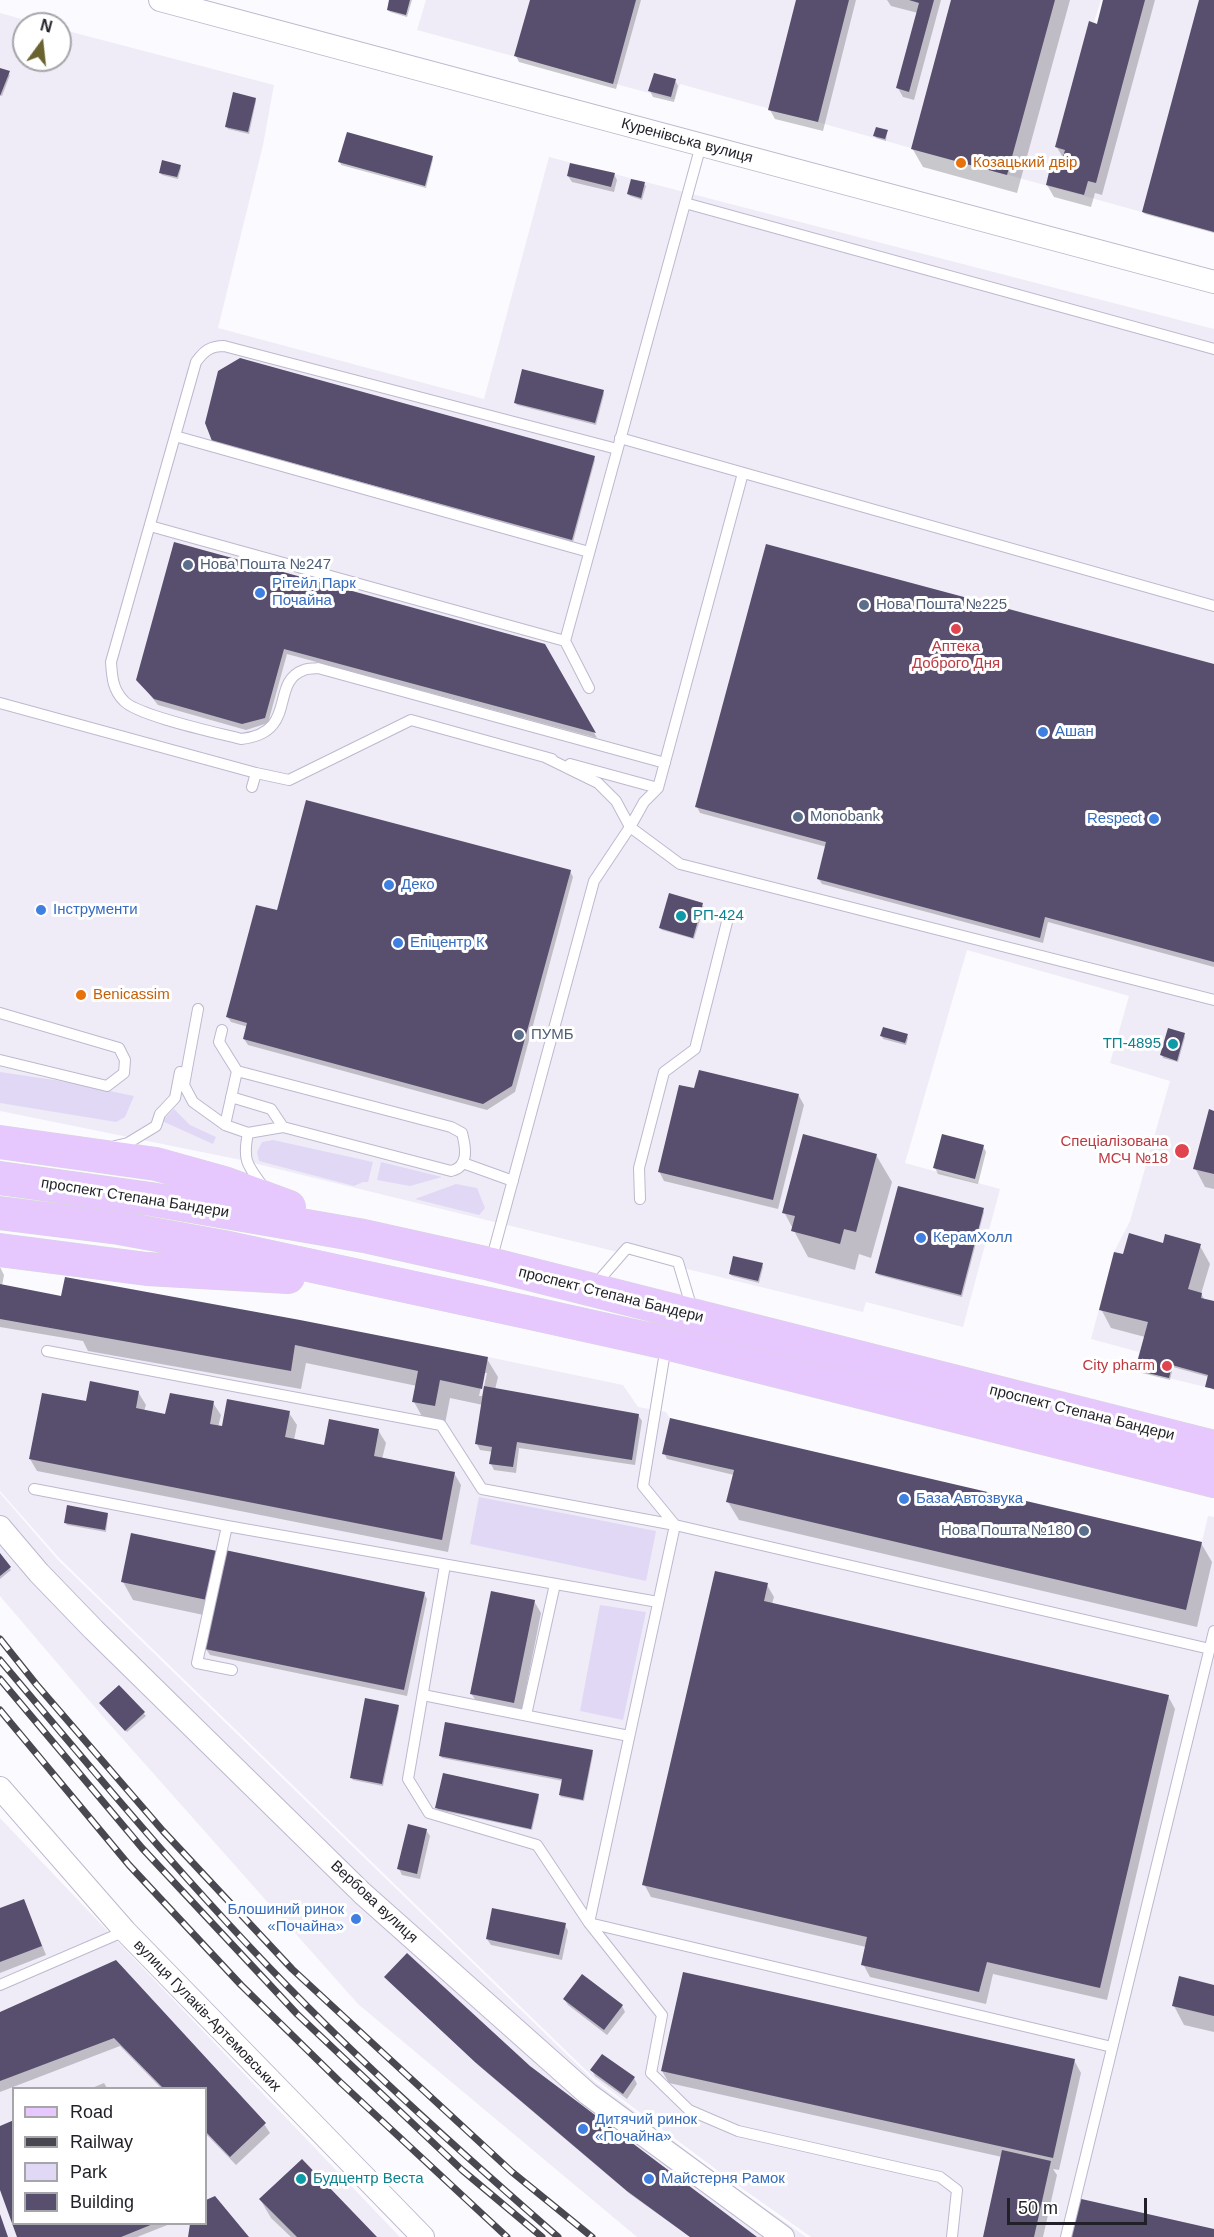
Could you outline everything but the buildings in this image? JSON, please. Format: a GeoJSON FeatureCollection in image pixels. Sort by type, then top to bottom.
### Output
{"type":"FeatureCollection","features":[{"type":"Feature","properties":{"kind":"main road"},"geometry":{"type":"LineString","coordinates":[[0,1142],[156,1164],[224,1183],[364,1236]]}},
{"type":"Feature","properties":{"kind":"main road","name":"проспект Степана Бандери"},"geometry":{"type":"LineString","coordinates":[[0,1178],[151,1199],[364,1236],[490,1264],[1214,1447]]}},
{"type":"Feature","properties":{"kind":"main road"},"geometry":{"type":"LineString","coordinates":[[0,1213],[130,1230],[229,1248],[666,1343],[1214,1481]]}},
{"type":"Feature","properties":{"kind":"main road"},"geometry":{"type":"LineString","coordinates":[[0,1250],[147,1269],[392,1283]]}},
{"type":"Feature","properties":{"kind":"street","name":"Куренівська вулиця"},"geometry":{"type":"LineString","coordinates":[[160,0],[1214,282]]}},
{"type":"Feature","properties":{"kind":"street","name":"Вербова вулиця"},"geometry":{"type":"LineString","coordinates":[[0,1527],[39,1573],[94,1630],[362,1893],[588,2094],[783,2237]]}},
{"type":"Feature","properties":{"kind":"street","name":"вулиця Гулаків-Артемовських"},"geometry":{"type":"LineString","coordinates":[[0,1788],[125,1931],[423,2237]]}},
{"type":"Feature","properties":{"kind":"lane"},"geometry":{"type":"LineString","coordinates":[[589,688],[565,641],[701,145]]}},
{"type":"Feature","properties":{"kind":"lane"},"geometry":{"type":"LineString","coordinates":[[685,203],[1214,349]]}},
{"type":"Feature","properties":{"kind":"lane"},"geometry":{"type":"LineString","coordinates":[[665,763],[318,668],[303,670],[292,677],[277,719],[270,730],[256,737],[241,739],[143,713],[125,703],[112,684],[111,662],[196,362],[203,352],[214,346],[224,346],[743,473],[1214,606]]}},
{"type":"Feature","properties":{"kind":"lane"},"geometry":{"type":"LineString","coordinates":[[175,436],[589,552]]}},
{"type":"Feature","properties":{"kind":"lane"},"geometry":{"type":"LineString","coordinates":[[490,1264],[594,881],[644,802],[658,788],[743,473]]}},
{"type":"Feature","properties":{"kind":"lane"},"geometry":{"type":"LineString","coordinates":[[150,526],[565,641]]}},
{"type":"Feature","properties":{"kind":"lane"},"geometry":{"type":"LineString","coordinates":[[0,703],[289,780],[411,720],[658,788]]}},
{"type":"Feature","properties":{"kind":"lane"},"geometry":{"type":"LineString","coordinates":[[545,757],[598,783],[616,801],[630,827],[680,864],[1214,1000]]}},
{"type":"Feature","properties":{"kind":"lane"},"geometry":{"type":"LineString","coordinates":[[252,787],[256,773]]}},
{"type":"Feature","properties":{"kind":"lane"},"geometry":{"type":"LineString","coordinates":[[640,1199],[639,1168],[664,1072],[695,1049],[729,914]]}},
{"type":"Feature","properties":{"kind":"lane"},"geometry":{"type":"LineString","coordinates":[[73,1152],[128,1143],[156,1126],[160,1114],[175,1098],[183,1053],[198,1009],[184,1085],[193,1102],[225,1125],[248,1132],[283,1127],[451,1171],[457,1170],[464,1163],[466,1151],[462,1133],[451,1127],[237,1071],[219,1042],[222,1030]]}},
{"type":"Feature","properties":{"kind":"lane"},"geometry":{"type":"LineString","coordinates":[[0,1013],[119,1047],[125,1060],[124,1073],[107,1086],[0,1060]]}},
{"type":"Feature","properties":{"kind":"lane"},"geometry":{"type":"LineString","coordinates":[[225,1125],[237,1071]]}},
{"type":"Feature","properties":{"kind":"lane"},"geometry":{"type":"LineString","coordinates":[[231,1097],[271,1109],[283,1127]]}},
{"type":"Feature","properties":{"kind":"lane"},"geometry":{"type":"LineString","coordinates":[[248,1132],[245,1149],[247,1165],[274,1201]]}},
{"type":"Feature","properties":{"kind":"lane"},"geometry":{"type":"LineString","coordinates":[[464,1163],[513,1181]]}},
{"type":"Feature","properties":{"kind":"lane"},"geometry":{"type":"LineString","coordinates":[[591,1290],[627,1248],[678,1262],[693,1316]]}},
{"type":"Feature","properties":{"kind":"lane"},"geometry":{"type":"LineString","coordinates":[[666,1343],[644,1486],[675,1525]]}},
{"type":"Feature","properties":{"kind":"lane"},"geometry":{"type":"LineString","coordinates":[[47,1351],[441,1425],[482,1489],[675,1525],[1210,1649]]}},
{"type":"Feature","properties":{"kind":"lane"},"geometry":{"type":"LineString","coordinates":[[34,1490],[658,1602]]}},
{"type":"Feature","properties":{"kind":"lane"},"geometry":{"type":"LineString","coordinates":[[589,1923],[675,1525]]}},
{"type":"Feature","properties":{"kind":"lane"},"geometry":{"type":"LineString","coordinates":[[227,1526],[197,1663],[232,1670]]}},
{"type":"Feature","properties":{"kind":"lane"},"geometry":{"type":"LineString","coordinates":[[445,1565],[408,1779],[429,1813],[537,1845],[589,1923],[662,2015],[651,2073],[689,2110],[738,2131],[940,2177],[957,2190],[952,2237]]}},
{"type":"Feature","properties":{"kind":"lane"},"geometry":{"type":"LineString","coordinates":[[526,1715],[555,1584]]}},
{"type":"Feature","properties":{"kind":"lane"},"geometry":{"type":"LineString","coordinates":[[1066,2237],[1214,1630]]}},
{"type":"Feature","properties":{"kind":"lane"},"geometry":{"type":"LineString","coordinates":[[423,1695],[629,1736]]}},
{"type":"Feature","properties":{"kind":"lane"},"geometry":{"type":"LineString","coordinates":[[589,1923],[1113,2047]]}},
{"type":"Feature","properties":{"kind":"lane"},"geometry":{"type":"LineString","coordinates":[[0,1985],[125,1931]]}},
{"type":"Feature","properties":{"kind":"shaded area"},"geometry":{"type":"Polygon","coordinates":[[[426,0],[1101,0],[1094,22],[1097,23],[1103,0],[1214,0],[1214,232],[680,84],[675,99],[671,99],[417,30],[426,0]]]}},
{"type":"Feature","properties":{"kind":"shaded area"},"geometry":{"type":"Polygon","coordinates":[[[0,13],[12,16],[12,72],[72,72],[72,32],[274,85],[263,145],[218,328],[484,399],[549,157],[1214,329],[1214,1389],[1135,1370],[1139,1352],[1091,1339],[1114,1252],[1130,1221],[1170,1081],[1110,1063],[1129,996],[967,950],[905,1163],[1000,1189],[963,1327],[866,1302],[863,1312],[241,1160],[0,1111],[0,13]]]}},
{"type":"Feature","properties":{"kind":"shaded area"},"geometry":{"type":"Polygon","coordinates":[[[0,1319],[291,1370],[295,1345],[418,1371],[412,1402],[434,1406],[440,1380],[482,1388],[488,1357],[623,1385],[638,1407],[666,1412],[670,1418],[663,1454],[733,1470],[727,1502],[1186,1609],[1208,1516],[1214,1517],[1214,2237],[811,2237],[595,2079],[59,1558],[0,1491],[0,1319]]]}},
{"type":"Feature","properties":{"kind":"shaded area","name":"Блошиний ринок «Почайна»"},"geometry":{"type":"Polygon","coordinates":[[[0,1493],[58,1560],[594,2081],[806,2237],[637,2237],[358,2004],[105,1719],[0,1596],[0,1493]]]}},
{"type":"Feature","properties":{"kind":"shaded area"},"geometry":{"type":"Polygon","coordinates":[[[0,1818],[400,2237],[0,2237],[0,1818]]]}},
{"type":"Feature","properties":{"kind":"green space"},"geometry":{"type":"Polygon","coordinates":[[[0,1072],[61,1081],[134,1096],[125,1117],[116,1122],[0,1103],[0,1072]]]}},
{"type":"Feature","properties":{"kind":"green space"},"geometry":{"type":"Polygon","coordinates":[[[174,1109],[190,1125],[216,1137],[213,1144],[162,1121],[174,1109]]]}},
{"type":"Feature","properties":{"kind":"green space"},"geometry":{"type":"Polygon","coordinates":[[[273,1140],[373,1162],[368,1182],[354,1186],[259,1161],[257,1152],[262,1142],[273,1140]]]}},
{"type":"Feature","properties":{"kind":"green space"},"geometry":{"type":"Polygon","coordinates":[[[381,1162],[442,1177],[410,1186],[377,1180],[381,1162]]]}},
{"type":"Feature","properties":{"kind":"green space"},"geometry":{"type":"Polygon","coordinates":[[[456,1184],[477,1188],[485,1208],[479,1215],[415,1199],[456,1184]]]}},
{"type":"Feature","properties":{"kind":"green space"},"geometry":{"type":"Polygon","coordinates":[[[479,1497],[656,1531],[646,1581],[470,1544],[479,1497]]]}},
{"type":"Feature","properties":{"kind":"green space"},"geometry":{"type":"Polygon","coordinates":[[[600,1605],[646,1612],[623,1720],[580,1711],[600,1605]]]}},
{"type":"Feature","properties":{"kind":"railway"},"geometry":{"type":"LineString","coordinates":[[0,1639],[163,1831],[292,1969],[512,2172],[592,2237]]}},
{"type":"Feature","properties":{"kind":"railway"},"geometry":{"type":"LineString","coordinates":[[0,1660],[159,1847],[241,1938],[412,2107],[558,2237]]}},
{"type":"Feature","properties":{"kind":"railway"},"geometry":{"type":"LineString","coordinates":[[0,1679],[142,1848],[297,2014],[462,2170],[542,2237]]}},
{"type":"Feature","properties":{"kind":"railway"},"geometry":{"type":"LineString","coordinates":[[0,1710],[129,1865],[241,1985],[340,2082],[507,2237]]}},
{"type":"Feature","properties":{"kind":"place","name":"Козацький двір"},"geometry":{"type":"Point","coordinates":[961,163]}},
{"type":"Feature","properties":{"kind":"place","name":"Нова Пошта №247"},"geometry":{"type":"Point","coordinates":[188,565]}},
{"type":"Feature","properties":{"kind":"place","name":"Рітейл Парк Почайна"},"geometry":{"type":"Point","coordinates":[260,593]}},
{"type":"Feature","properties":{"kind":"place","name":"Нова Пошта №225"},"geometry":{"type":"Point","coordinates":[864,605]}},
{"type":"Feature","properties":{"kind":"place","name":"Аптека Доброго Дня"},"geometry":{"type":"Point","coordinates":[956,629]}},
{"type":"Feature","properties":{"kind":"place","name":"Ашан"},"geometry":{"type":"Point","coordinates":[1043,732]}},
{"type":"Feature","properties":{"kind":"place","name":"Monobank"},"geometry":{"type":"Point","coordinates":[798,817]}},
{"type":"Feature","properties":{"kind":"place","name":"Respect"},"geometry":{"type":"Point","coordinates":[1154,819]}},
{"type":"Feature","properties":{"kind":"place","name":"Деко"},"geometry":{"type":"Point","coordinates":[389,885]}},
{"type":"Feature","properties":{"kind":"place","name":"Інструменти"},"geometry":{"type":"Point","coordinates":[41,910]}},
{"type":"Feature","properties":{"kind":"place","name":"РП-424"},"geometry":{"type":"Point","coordinates":[681,916]}},
{"type":"Feature","properties":{"kind":"place","name":"Епіцентр К"},"geometry":{"type":"Point","coordinates":[398,943]}},
{"type":"Feature","properties":{"kind":"place","name":"Benicassim"},"geometry":{"type":"Point","coordinates":[81,995]}},
{"type":"Feature","properties":{"kind":"place","name":"ПУМБ"},"geometry":{"type":"Point","coordinates":[519,1035]}},
{"type":"Feature","properties":{"kind":"place","name":"ТП-4895"},"geometry":{"type":"Point","coordinates":[1173,1044]}},
{"type":"Feature","properties":{"kind":"place","name":"Спеціалізована МСЧ №18"},"geometry":{"type":"Point","coordinates":[1182,1151]}},
{"type":"Feature","properties":{"kind":"place","name":"КерамХолл"},"geometry":{"type":"Point","coordinates":[921,1238]}},
{"type":"Feature","properties":{"kind":"place","name":"City pharm"},"geometry":{"type":"Point","coordinates":[1167,1366]}},
{"type":"Feature","properties":{"kind":"place","name":"База Автозвука"},"geometry":{"type":"Point","coordinates":[904,1499]}},
{"type":"Feature","properties":{"kind":"place","name":"Нова Пошта №180"},"geometry":{"type":"Point","coordinates":[1084,1531]}},
{"type":"Feature","properties":{"kind":"place","name":"Блошиний ринок «Почайна»"},"geometry":{"type":"Point","coordinates":[356,1919]}},
{"type":"Feature","properties":{"kind":"place","name":"Дитячий ринок «Почайна»"},"geometry":{"type":"Point","coordinates":[583,2129]}},
{"type":"Feature","properties":{"kind":"place","name":"Будцентр Веста"},"geometry":{"type":"Point","coordinates":[301,2179]}},
{"type":"Feature","properties":{"kind":"place","name":"Майстерня Рамок"},"geometry":{"type":"Point","coordinates":[649,2179]}}]}
